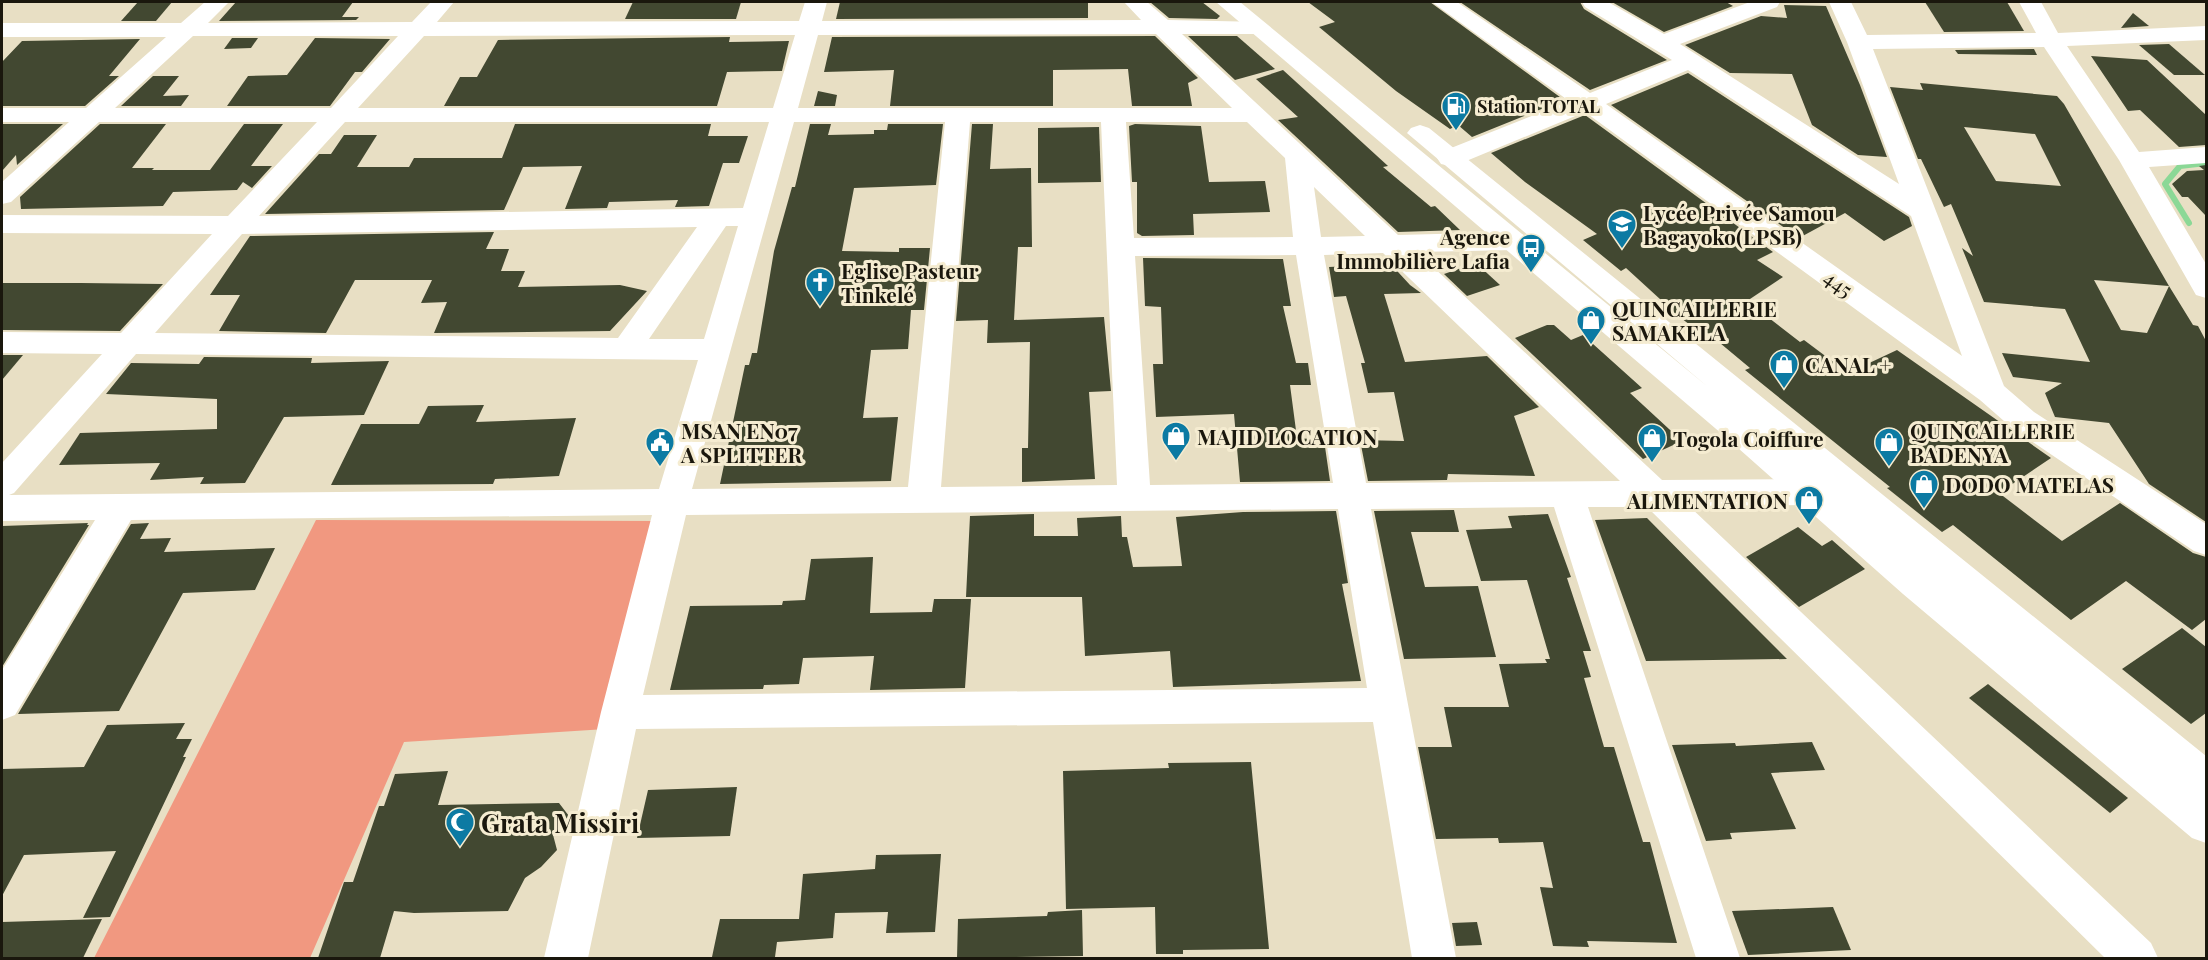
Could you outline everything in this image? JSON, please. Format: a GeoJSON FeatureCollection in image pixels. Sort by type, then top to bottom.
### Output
{"type":"FeatureCollection","features":[{"type":"Feature","properties":{"kind":"street"},"geometry":{"type":"LineString","coordinates":[[2,196],[218,2]]}},
{"type":"Feature","properties":{"kind":"street"},"geometry":{"type":"LineString","coordinates":[[2,484],[235,225],[443,2]]}},
{"type":"Feature","properties":{"kind":"street"},"geometry":{"type":"LineString","coordinates":[[1135,2],[1655,494],[2136,958]]}},
{"type":"Feature","properties":{"kind":"street"},"geometry":{"type":"LineString","coordinates":[[1227,2],[1256,14],[1450,158],[1767,418],[1943,567],[2206,780]]}},
{"type":"Feature","properties":{"kind":"street"},"geometry":{"type":"LineString","coordinates":[[1593,2],[1662,43],[1924,212]]}},
{"type":"Feature","properties":{"kind":"street"},"geometry":{"type":"LineString","coordinates":[[1662,43],[1769,2]]}},
{"type":"Feature","properties":{"kind":"street"},"geometry":{"type":"LineString","coordinates":[[1840,2],[1859,42],[1991,392]]}},
{"type":"Feature","properties":{"kind":"street"},"geometry":{"type":"LineString","coordinates":[[2030,2],[2051,40],[2132,160],[2206,288]]}},
{"type":"Feature","properties":{"kind":"street","name":"445"},"geometry":{"type":"LineString","coordinates":[[1460,4],[1587,102],[1991,392],[2023,420],[2206,541]]}},
{"type":"Feature","properties":{"kind":"street"},"geometry":{"type":"LineString","coordinates":[[2,30],[418,29],[812,15],[1164,27],[1256,14],[1514,241],[1915,584],[2206,824]]}},
{"type":"Feature","properties":{"kind":"street"},"geometry":{"type":"LineString","coordinates":[[566,958],[620,712],[672,502],[812,15]]}},
{"type":"Feature","properties":{"kind":"street"},"geometry":{"type":"LineString","coordinates":[[1859,42],[2051,40],[2206,33]]}},
{"type":"Feature","properties":{"kind":"street"},"geometry":{"type":"LineString","coordinates":[[1450,158],[1690,61]]}},
{"type":"Feature","properties":{"kind":"street"},"geometry":{"type":"LineString","coordinates":[[2,115],[1256,115]]}},
{"type":"Feature","properties":{"kind":"street"},"geometry":{"type":"LineString","coordinates":[[923,500],[958,115]]}},
{"type":"Feature","properties":{"kind":"street"},"geometry":{"type":"LineString","coordinates":[[1113,115],[1134,498]]}},
{"type":"Feature","properties":{"kind":"street"},"geometry":{"type":"LineString","coordinates":[[1297,153],[1308,246],[1434,958]]}},
{"type":"Feature","properties":{"kind":"street"},"geometry":{"type":"LineString","coordinates":[[2132,160],[2206,155]]}},
{"type":"Feature","properties":{"kind":"street"},"geometry":{"type":"LineString","coordinates":[[626,349],[718,217]]}},
{"type":"Feature","properties":{"kind":"street"},"geometry":{"type":"LineString","coordinates":[[2,224],[235,225],[753,217]]}},
{"type":"Feature","properties":{"kind":"street"},"geometry":{"type":"LineString","coordinates":[[1120,247],[1308,246],[1514,241]]}},
{"type":"Feature","properties":{"kind":"street"},"geometry":{"type":"LineString","coordinates":[[2,342],[715,350]]}},
{"type":"Feature","properties":{"kind":"street"},"geometry":{"type":"LineString","coordinates":[[2,508],[1810,492]]}},
{"type":"Feature","properties":{"kind":"street"},"geometry":{"type":"LineString","coordinates":[[1567,495],[1718,958]]}},
{"type":"Feature","properties":{"kind":"street"},"geometry":{"type":"LineString","coordinates":[[2,703],[121,507]]}},
{"type":"Feature","properties":{"kind":"street"},"geometry":{"type":"LineString","coordinates":[[620,712],[1389,705]]}},
{"type":"Feature","properties":{"kind":"shaded area"},"geometry":{"type":"Polygon","coordinates":[[[316,520],[661,521],[606,729],[404,742],[310,958],[94,958],[316,520]]]}},
{"type":"Feature","properties":{"kind":"building"},"geometry":{"type":"Polygon","coordinates":[[[138,2],[172,2],[156,21],[121,21],[138,2]]]}},
{"type":"Feature","properties":{"kind":"building"},"geometry":{"type":"Polygon","coordinates":[[[236,2],[353,2],[342,17],[359,17],[356,20],[219,21],[236,2]]]}},
{"type":"Feature","properties":{"kind":"building"},"geometry":{"type":"Polygon","coordinates":[[[633,2],[741,2],[736,19],[625,19],[633,2]]]}},
{"type":"Feature","properties":{"kind":"building"},"geometry":{"type":"Polygon","coordinates":[[[840,2],[1088,2],[1088,18],[836,19],[840,2]]]}},
{"type":"Feature","properties":{"kind":"building"},"geometry":{"type":"Polygon","coordinates":[[[1150,2],[1202,2],[1220,16],[1217,19],[1169,18],[1150,2]]]}},
{"type":"Feature","properties":{"kind":"building"},"geometry":{"type":"Polygon","coordinates":[[[1308,2],[1430,2],[1564,100],[1472,137],[1458,125],[1450,129],[1396,91],[1319,27],[1335,22],[1308,2]]]}},
{"type":"Feature","properties":{"kind":"building"},"geometry":{"type":"Polygon","coordinates":[[[1460,2],[1580,2],[1584,9],[1667,60],[1590,90],[1460,2]]]}},
{"type":"Feature","properties":{"kind":"building"},"geometry":{"type":"Polygon","coordinates":[[[1612,2],[1726,2],[1733,6],[1664,32],[1612,2]]]}},
{"type":"Feature","properties":{"kind":"building"},"geometry":{"type":"Polygon","coordinates":[[[1925,2],[2007,2],[2024,31],[1944,32],[1925,2]]]}},
{"type":"Feature","properties":{"kind":"building"},"geometry":{"type":"Polygon","coordinates":[[[1784,5],[1826,6],[1860,85],[1887,157],[1858,155],[1812,125],[1792,74],[1730,73],[1685,45],[1761,16],[1787,18],[1784,5]]]}},
{"type":"Feature","properties":{"kind":"building"},"geometry":{"type":"Polygon","coordinates":[[[2133,13],[2149,26],[2121,28],[2133,13]]]}},
{"type":"Feature","properties":{"kind":"building"},"geometry":{"type":"Polygon","coordinates":[[[1155,36],[1198,78],[1188,83],[1192,106],[1132,106],[1128,69],[1053,70],[1053,106],[890,106],[894,70],[824,72],[832,37],[1155,36]]]}},
{"type":"Feature","properties":{"kind":"building"},"geometry":{"type":"Polygon","coordinates":[[[1188,36],[1237,36],[1275,69],[1235,80],[1188,36]]]}},
{"type":"Feature","properties":{"kind":"building"},"geometry":{"type":"Polygon","coordinates":[[[730,37],[729,42],[789,41],[782,71],[727,72],[717,106],[444,106],[460,77],[477,77],[498,40],[730,37]]]}},
{"type":"Feature","properties":{"kind":"building"},"geometry":{"type":"Polygon","coordinates":[[[232,38],[258,38],[251,48],[224,49],[232,38]]]}},
{"type":"Feature","properties":{"kind":"building"},"geometry":{"type":"Polygon","coordinates":[[[315,38],[390,39],[362,72],[355,72],[330,106],[227,106],[248,76],[287,75],[315,38]]]}},
{"type":"Feature","properties":{"kind":"building"},"geometry":{"type":"Polygon","coordinates":[[[140,39],[109,76],[119,76],[85,106],[2,106],[2,62],[22,41],[140,39]]]}},
{"type":"Feature","properties":{"kind":"building"},"geometry":{"type":"Polygon","coordinates":[[[2169,44],[2205,75],[2174,75],[2139,45],[2169,44]]]}},
{"type":"Feature","properties":{"kind":"building"},"geometry":{"type":"Polygon","coordinates":[[[2034,49],[2037,55],[1958,54],[1955,50],[2034,49]]]}},
{"type":"Feature","properties":{"kind":"building"},"geometry":{"type":"Polygon","coordinates":[[[2091,56],[2147,60],[2206,115],[2206,145],[2179,147],[2140,110],[2128,111],[2091,56]]]}},
{"type":"Feature","properties":{"kind":"building"},"geometry":{"type":"Polygon","coordinates":[[[1283,70],[1388,166],[1383,167],[1431,207],[1435,206],[1460,230],[1398,232],[1278,120],[1298,117],[1256,79],[1283,70]]]}},
{"type":"Feature","properties":{"kind":"building"},"geometry":{"type":"Polygon","coordinates":[[[1688,73],[1909,217],[1912,226],[1884,241],[1845,213],[1799,238],[1611,105],[1688,73]]]}},
{"type":"Feature","properties":{"kind":"building"},"geometry":{"type":"Polygon","coordinates":[[[153,76],[179,76],[163,96],[189,95],[181,106],[121,106],[153,76]]]}},
{"type":"Feature","properties":{"kind":"building"},"geometry":{"type":"Polygon","coordinates":[[[1920,83],[2057,96],[2064,104],[2169,286],[2193,325],[2198,326],[2206,341],[2206,522],[2149,484],[2109,423],[2055,417],[2045,393],[2062,383],[2013,377],[2002,353],[2090,362],[2065,309],[1984,302],[1962,248],[1973,256],[1951,204],[1944,207],[1921,159],[1918,159],[1890,87],[1923,90],[1920,83]],[[1964,127],[1996,181],[2061,186],[2035,134],[1964,127]],[[2094,280],[2121,330],[2147,333],[2169,286],[2094,280]]]}},
{"type":"Feature","properties":{"kind":"building"},"geometry":{"type":"Polygon","coordinates":[[[818,91],[837,95],[835,106],[814,106],[818,91]]]}},
{"type":"Feature","properties":{"kind":"building"},"geometry":{"type":"Polygon","coordinates":[[[1585,115],[1773,252],[1757,260],[1783,277],[1747,301],[1800,342],[1804,340],[1848,373],[1897,350],[2051,458],[1999,493],[2062,541],[2120,503],[2193,553],[2206,557],[2206,619],[2192,630],[2126,581],[2071,620],[1953,525],[1942,532],[1887,488],[1890,487],[1745,370],[1750,368],[1708,333],[1703,335],[1659,301],[1661,300],[1626,268],[1621,271],[1583,240],[1597,234],[1525,182],[1491,153],[1585,115]]]}},
{"type":"Feature","properties":{"kind":"building"},"geometry":{"type":"Polygon","coordinates":[[[2,124],[63,124],[17,165],[16,155],[2,171],[2,124]]]}},
{"type":"Feature","properties":{"kind":"building"},"geometry":{"type":"Polygon","coordinates":[[[100,124],[166,124],[132,168],[210,170],[244,124],[283,124],[251,166],[272,166],[252,188],[243,182],[237,190],[173,192],[163,206],[21,209],[20,197],[100,124]]]}},
{"type":"Feature","properties":{"kind":"building"},"geometry":{"type":"Polygon","coordinates":[[[515,124],[711,124],[708,136],[748,136],[739,163],[723,163],[709,206],[675,207],[678,200],[609,202],[607,208],[565,209],[582,166],[523,167],[504,210],[265,214],[319,154],[331,154],[344,135],[377,135],[357,167],[409,167],[414,158],[502,158],[515,124]]]}},
{"type":"Feature","properties":{"kind":"building"},"geometry":{"type":"Polygon","coordinates":[[[810,124],[831,124],[828,135],[874,134],[874,130],[887,130],[888,124],[943,124],[936,185],[854,188],[842,251],[899,252],[899,248],[930,248],[924,310],[911,310],[908,349],[871,350],[863,418],[898,417],[891,481],[720,484],[745,365],[749,365],[752,353],[757,353],[774,251],[792,187],[795,187],[810,124]]]}},
{"type":"Feature","properties":{"kind":"building"},"geometry":{"type":"Polygon","coordinates":[[[972,124],[993,124],[990,169],[1031,168],[1032,247],[1018,247],[1014,320],[1104,317],[1111,391],[1089,392],[1095,479],[1022,482],[1022,448],[1028,448],[1030,342],[987,343],[988,320],[956,321],[972,124]]]}},
{"type":"Feature","properties":{"kind":"building"},"geometry":{"type":"Polygon","coordinates":[[[1135,124],[1201,126],[1209,182],[1265,181],[1270,212],[1193,214],[1194,235],[1142,236],[1137,233],[1137,182],[1132,182],[1129,126],[1135,124]]]}},
{"type":"Feature","properties":{"kind":"building"},"geometry":{"type":"Polygon","coordinates":[[[1099,127],[1101,182],[1038,183],[1038,128],[1099,127]]]}},
{"type":"Feature","properties":{"kind":"building"},"geometry":{"type":"Polygon","coordinates":[[[2206,165],[2206,216],[2188,197],[2182,197],[2172,184],[2187,171],[2204,170],[2199,166],[2206,165]]]}},
{"type":"Feature","properties":{"kind":"building"},"geometry":{"type":"Polygon","coordinates":[[[494,232],[486,249],[509,249],[501,271],[525,271],[518,287],[620,285],[647,291],[610,331],[434,333],[447,302],[421,303],[432,280],[355,280],[326,333],[219,331],[240,295],[210,295],[250,236],[494,232]]]}},
{"type":"Feature","properties":{"kind":"building"},"geometry":{"type":"Polygon","coordinates":[[[1143,258],[1283,259],[1291,306],[1283,306],[1296,363],[1308,363],[1311,385],[1290,385],[1297,438],[1324,440],[1330,481],[1240,482],[1234,414],[1156,417],[1153,364],[1163,364],[1161,307],[1145,306],[1143,258]]]}},
{"type":"Feature","properties":{"kind":"building"},"geometry":{"type":"Polygon","coordinates":[[[1348,260],[1387,260],[1410,285],[1421,293],[1384,294],[1405,362],[1487,356],[1539,407],[1514,416],[1535,476],[1448,474],[1447,480],[1368,481],[1360,440],[1404,441],[1394,392],[1368,393],[1361,363],[1365,363],[1346,296],[1334,297],[1329,267],[1350,266],[1348,260]]]}},
{"type":"Feature","properties":{"kind":"building"},"geometry":{"type":"Polygon","coordinates":[[[1476,263],[1500,285],[1467,296],[1444,274],[1476,263]]]}},
{"type":"Feature","properties":{"kind":"building"},"geometry":{"type":"Polygon","coordinates":[[[2,283],[163,284],[120,331],[2,330],[2,283]]]}},
{"type":"Feature","properties":{"kind":"building"},"geometry":{"type":"Polygon","coordinates":[[[1547,325],[1554,325],[1571,340],[1583,335],[1642,388],[1630,393],[1682,441],[1643,459],[1515,338],[1547,325]]]}},
{"type":"Feature","properties":{"kind":"building"},"geometry":{"type":"Polygon","coordinates":[[[2,355],[23,355],[2,380],[2,355]]]}},
{"type":"Feature","properties":{"kind":"building"},"geometry":{"type":"Polygon","coordinates":[[[204,357],[312,358],[311,363],[389,361],[364,415],[284,417],[245,483],[200,484],[204,477],[150,480],[160,463],[59,465],[80,433],[217,429],[217,399],[106,394],[131,363],[199,364],[204,357]]]}},
{"type":"Feature","properties":{"kind":"building"},"geometry":{"type":"Polygon","coordinates":[[[484,405],[476,422],[576,418],[559,476],[495,479],[493,484],[331,485],[361,424],[419,424],[428,406],[484,405]]]}},
{"type":"Feature","properties":{"kind":"building"},"geometry":{"type":"Polygon","coordinates":[[[1454,510],[1459,532],[1411,532],[1425,587],[1478,586],[1496,657],[1404,659],[1374,511],[1454,510]]]}},
{"type":"Feature","properties":{"kind":"building"},"geometry":{"type":"Polygon","coordinates":[[[1336,511],[1348,583],[1342,584],[1361,681],[1173,687],[1170,651],[1085,656],[1082,597],[966,597],[970,516],[1034,514],[1034,536],[1078,536],[1077,518],[1121,516],[1122,537],[1127,537],[1133,567],[1182,566],[1176,517],[1243,512],[1336,511]]]}},
{"type":"Feature","properties":{"kind":"building"},"geometry":{"type":"Polygon","coordinates":[[[1548,514],[1571,577],[1567,578],[1591,651],[1583,651],[1591,677],[1584,678],[1604,747],[1614,747],[1643,842],[1650,842],[1677,943],[1587,941],[1589,947],[1553,946],[1540,887],[1553,888],[1543,842],[1499,843],[1498,838],[1436,839],[1418,747],[1452,747],[1444,707],[1509,707],[1499,664],[1547,663],[1545,659],[1550,659],[1527,580],[1481,581],[1466,530],[1512,528],[1508,516],[1548,514]]]}},
{"type":"Feature","properties":{"kind":"building"},"geometry":{"type":"Polygon","coordinates":[[[1647,518],[1787,659],[1646,661],[1595,520],[1647,518]]]}},
{"type":"Feature","properties":{"kind":"building"},"geometry":{"type":"Polygon","coordinates":[[[88,523],[89,525],[2,667],[2,526],[88,523]]]}},
{"type":"Feature","properties":{"kind":"building"},"geometry":{"type":"Polygon","coordinates":[[[149,523],[140,539],[171,538],[164,552],[275,548],[255,590],[183,593],[119,711],[18,714],[131,524],[149,523]]]}},
{"type":"Feature","properties":{"kind":"building"},"geometry":{"type":"Polygon","coordinates":[[[1798,527],[1822,546],[1832,540],[1865,569],[1799,607],[1746,557],[1798,527]]]}},
{"type":"Feature","properties":{"kind":"building"},"geometry":{"type":"Polygon","coordinates":[[[873,557],[870,613],[932,612],[934,599],[971,599],[965,688],[870,690],[874,656],[803,658],[799,684],[764,685],[763,689],[670,690],[690,606],[782,605],[783,601],[805,600],[811,559],[873,557]]]}},
{"type":"Feature","properties":{"kind":"building"},"geometry":{"type":"Polygon","coordinates":[[[2182,628],[2206,647],[2206,713],[2191,724],[2122,669],[2182,628]]]}},
{"type":"Feature","properties":{"kind":"building"},"geometry":{"type":"Polygon","coordinates":[[[1988,684],[2128,798],[2110,813],[1969,698],[1988,684]]]}},
{"type":"Feature","properties":{"kind":"building"},"geometry":{"type":"Polygon","coordinates":[[[185,723],[176,739],[192,739],[183,757],[186,757],[110,917],[83,918],[116,851],[24,855],[2,896],[2,769],[84,767],[107,725],[185,723]]]}},
{"type":"Feature","properties":{"kind":"building"},"geometry":{"type":"Polygon","coordinates":[[[1812,742],[1825,770],[1771,773],[1796,829],[1730,833],[1732,839],[1706,841],[1672,745],[1735,743],[1736,746],[1812,742]]]}},
{"type":"Feature","properties":{"kind":"building"},"geometry":{"type":"Polygon","coordinates":[[[1251,762],[1269,949],[1183,950],[1183,954],[1156,954],[1155,907],[1066,909],[1063,771],[1169,768],[1168,763],[1251,762]]]}},
{"type":"Feature","properties":{"kind":"building"},"geometry":{"type":"Polygon","coordinates":[[[448,771],[438,805],[559,803],[572,820],[552,831],[557,850],[541,867],[525,878],[508,911],[414,913],[394,911],[380,958],[318,958],[344,882],[353,882],[379,806],[384,806],[395,774],[448,771]]]}},
{"type":"Feature","properties":{"kind":"building"},"geometry":{"type":"Polygon","coordinates":[[[737,787],[730,836],[637,838],[648,790],[737,787]]]}},
{"type":"Feature","properties":{"kind":"building"},"geometry":{"type":"Polygon","coordinates":[[[941,854],[935,932],[886,933],[888,912],[835,913],[833,938],[777,942],[775,957],[712,957],[720,919],[799,919],[803,874],[875,869],[876,855],[941,854]]]}},
{"type":"Feature","properties":{"kind":"building"},"geometry":{"type":"Polygon","coordinates":[[[1833,907],[1851,950],[1748,955],[1732,911],[1833,907]]]}},
{"type":"Feature","properties":{"kind":"building"},"geometry":{"type":"Polygon","coordinates":[[[1082,910],[1083,956],[957,958],[958,919],[1047,916],[1048,912],[1082,910]]]}},
{"type":"Feature","properties":{"kind":"building"},"geometry":{"type":"Polygon","coordinates":[[[102,919],[83,958],[2,958],[2,922],[102,919]]]}},
{"type":"Feature","properties":{"kind":"building"},"geometry":{"type":"Polygon","coordinates":[[[1477,922],[1482,945],[1456,946],[1452,923],[1477,922]]]}},
{"type":"Feature","properties":{"kind":"waterway"},"geometry":{"type":"LineString","coordinates":[[2189,223],[2165,184],[2180,166],[2206,163]]}},
{"type":"Feature","properties":{"kind":"place","name":"Station TOTAL"},"geometry":{"type":"Point","coordinates":[1456,132]}},
{"type":"Feature","properties":{"kind":"place","name":"Lycée Privée Samou Bagayoko(LPSB)"},"geometry":{"type":"Point","coordinates":[1622,250]}},
{"type":"Feature","properties":{"kind":"place","name":"Agence Immobilière Lafia"},"geometry":{"type":"Point","coordinates":[1531,274]}},
{"type":"Feature","properties":{"kind":"place","name":"Eglise Pasteur Tinkelé"},"geometry":{"type":"Point","coordinates":[820,308]}},
{"type":"Feature","properties":{"kind":"place","name":"QUINCAILLERIE SAMAKELA"},"geometry":{"type":"Point","coordinates":[1591,346]}},
{"type":"Feature","properties":{"kind":"place","name":"CANAL +"},"geometry":{"type":"Point","coordinates":[1784,390]}},
{"type":"Feature","properties":{"kind":"place","name":"MAJID LOCATION"},"geometry":{"type":"Point","coordinates":[1176,462]}},
{"type":"Feature","properties":{"kind":"place","name":"Togola Coiffure"},"geometry":{"type":"Point","coordinates":[1652,464]}},
{"type":"Feature","properties":{"kind":"place","name":"MSAN EN07 A SPLITTER"},"geometry":{"type":"Point","coordinates":[660,468]}},
{"type":"Feature","properties":{"kind":"place","name":"QUINCAILLERIE BADENYA"},"geometry":{"type":"Point","coordinates":[1889,468]}},
{"type":"Feature","properties":{"kind":"place","name":"DODO MATELAS"},"geometry":{"type":"Point","coordinates":[1924,510]}},
{"type":"Feature","properties":{"kind":"place","name":"ALIMENTATION"},"geometry":{"type":"Point","coordinates":[1809,526]}},
{"type":"Feature","properties":{"kind":"place","name":"Grata Missiri"},"geometry":{"type":"Point","coordinates":[460,848]}}]}
